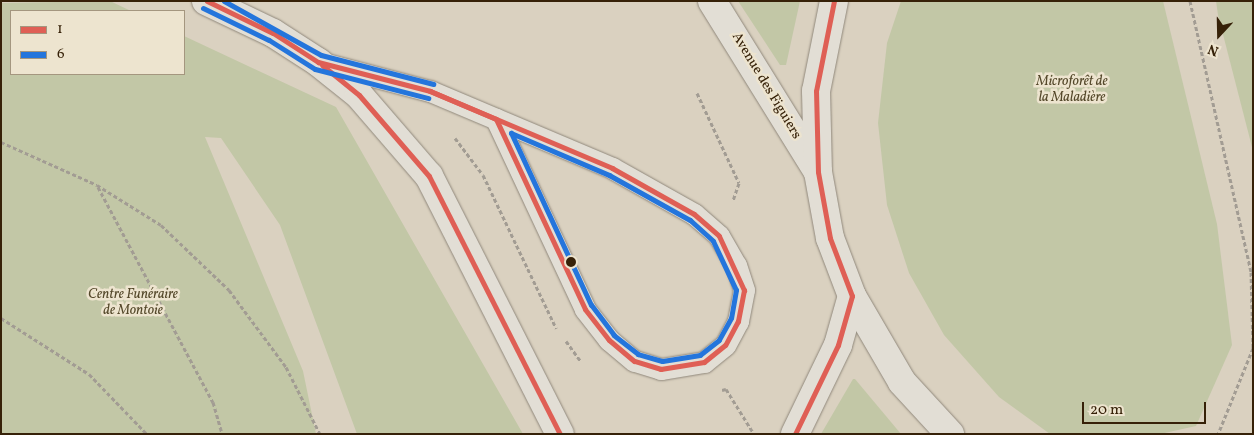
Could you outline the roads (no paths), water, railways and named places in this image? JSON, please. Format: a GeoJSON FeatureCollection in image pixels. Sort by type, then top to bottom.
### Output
{"type":"FeatureCollection","features":[{"type":"Feature","properties":{"kind":"street"},"geometry":{"type":"LineString","coordinates":[[206,1],[273,33],[318,62],[358,95],[428,176],[560,434]]}},
{"type":"Feature","properties":{"kind":"street","name":"Avenue des Figuiers"},"geometry":{"type":"LineString","coordinates":[[712,1],[818,172]]}},
{"type":"Feature","properties":{"kind":"street"},"geometry":{"type":"LineString","coordinates":[[834,1],[816,91],[818,172],[830,238],[852,296],[902,382],[950,434]]}},
{"type":"Feature","properties":{"kind":"street"},"geometry":{"type":"LineString","coordinates":[[795,434],[838,345],[852,296]]}},
{"type":"Feature","properties":{"kind":"lane"},"geometry":{"type":"LineString","coordinates":[[318,62],[430,91],[621,172],[694,214],[718,236],[736,265],[744,290],[738,321],[725,345],[704,362],[661,369],[634,360],[609,340],[585,309],[496,119]]}},
{"type":"Feature","properties":{"kind":"park label","name":"Microforêt de la Maladière"},"geometry":{"type":"Point","coordinates":[1072,90]}},
{"type":"Feature","properties":{"kind":"park label","name":"Centre Funéraire de Montoie"},"geometry":{"type":"Point","coordinates":[133,304]}}]}
